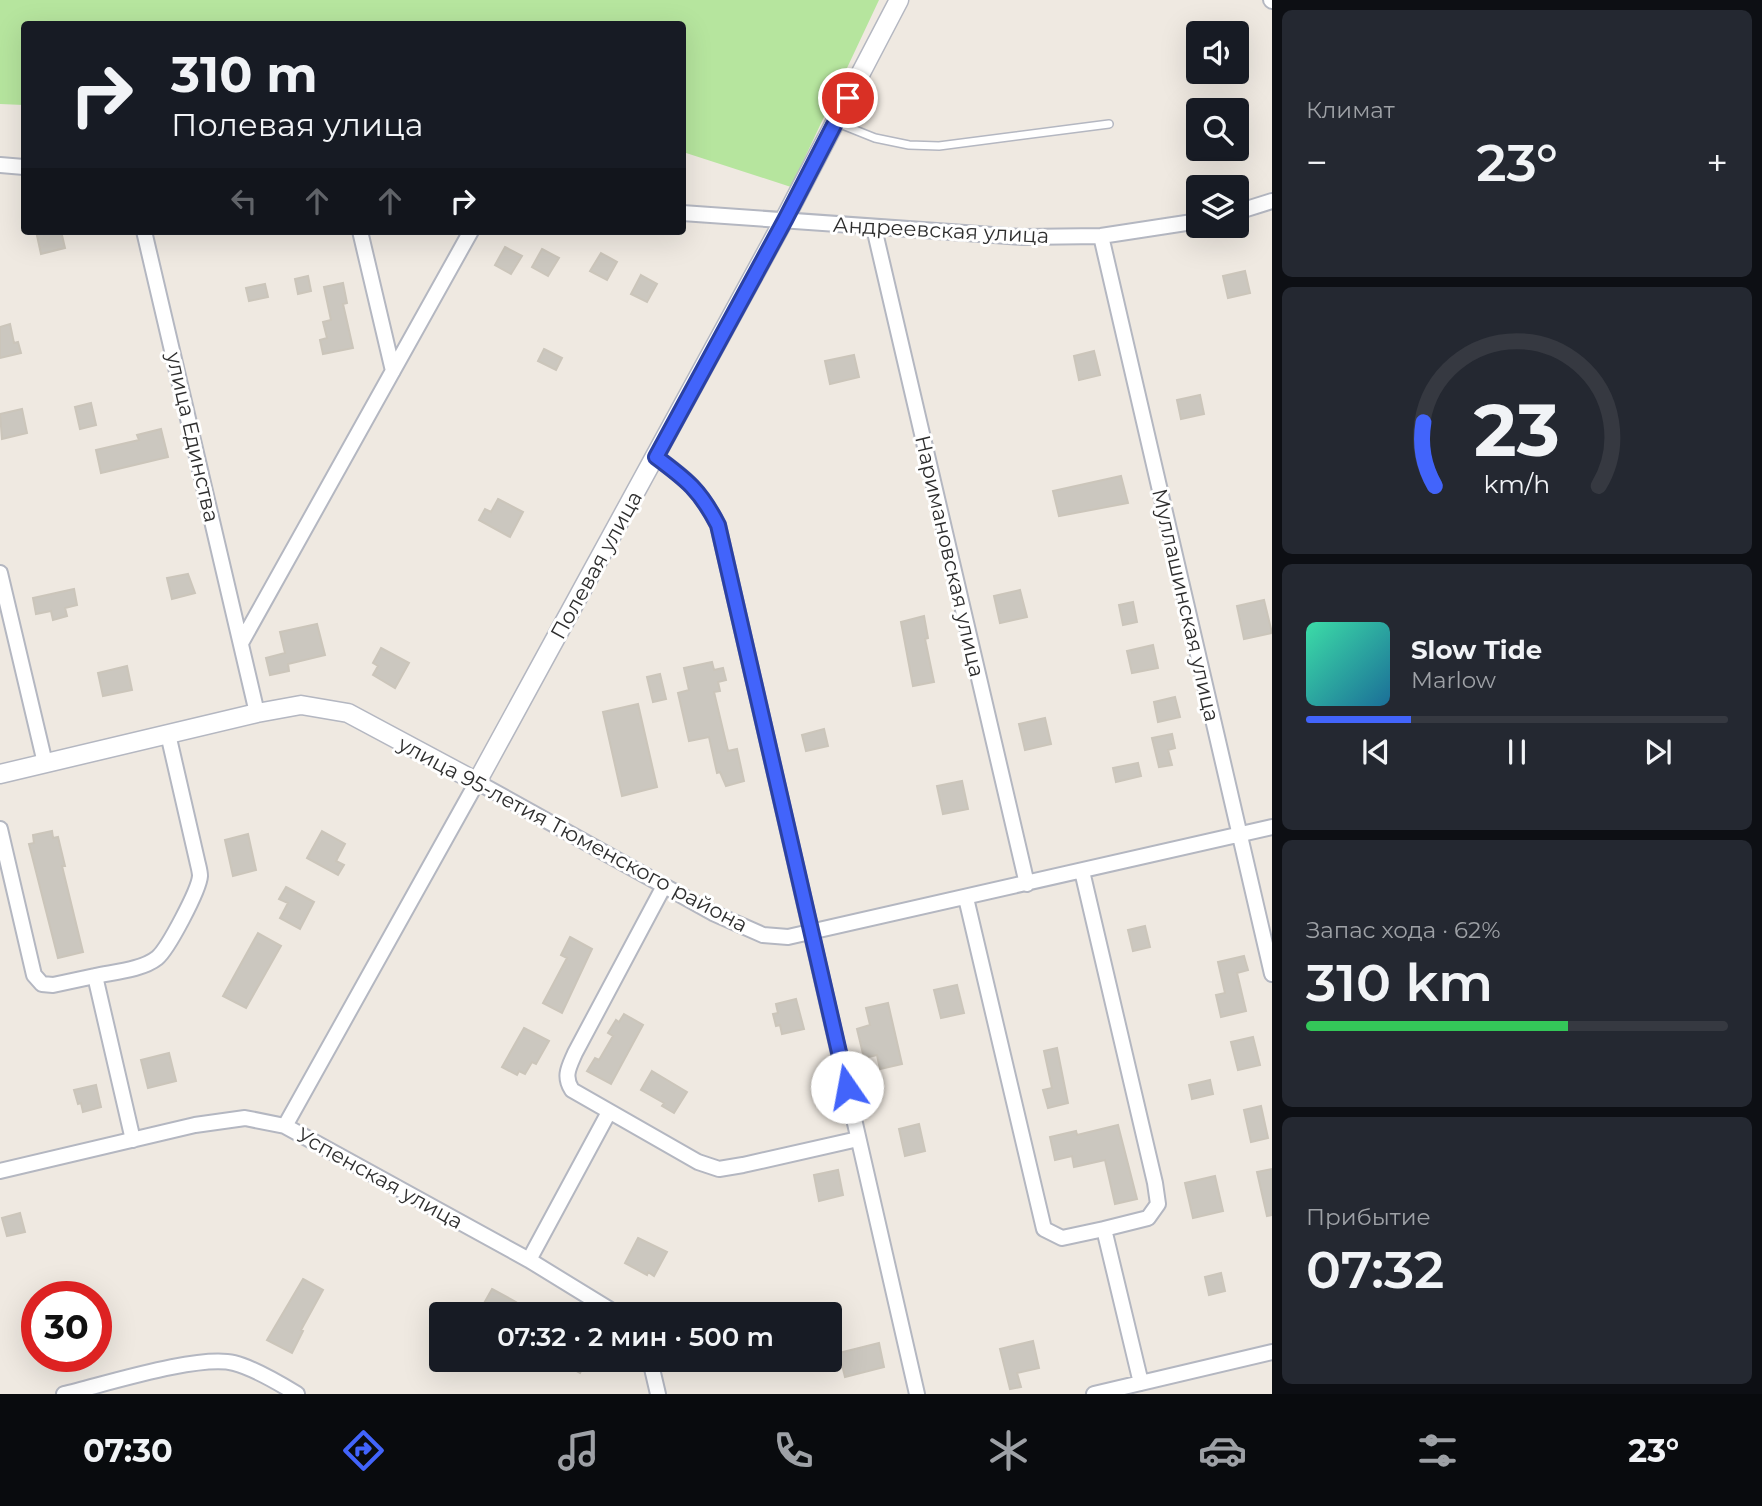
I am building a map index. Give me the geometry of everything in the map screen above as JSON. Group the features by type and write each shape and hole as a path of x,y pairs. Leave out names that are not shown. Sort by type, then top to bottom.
{"street":[{"name":"Полевая улица","path":"285,1126 656,457 785,220 898,0"},
{"path":"0,165 21,167"},
{"path":"1249,208 1272,201"},
{"name":"Андреевская улица","path":"686,213 1022,237 1101,236 1186,223"},
{"name":"Наримановская улица","path":"874,228 1027,884"},
{"name":"улица Единства","path":"145,235 257,713"},
{"path":"361,235 393,372"},
{"path":"241,643 469,235"},
{"name":"Муллашинская улица","path":"1101,236 1272,974"},
{"path":"656,457 688,481 706,501 718,525 917,1394"},
{"path":"0,573 45,763"},
{"name":"улица 95-летия Тюменского района","path":"0,774 301,705 348,713 713,913 763,935 788,937 1272,827"},
{"path":"0,828 34,975 42,984 53,985 146,964 158,957 167,946 197,890 200,875 168,734"},
{"path":"966,898 1044,1229 1062,1238 1104,1229 1147,1218 1158,1205 1082,871"},
{"path":"664,886 575,1053 566,1081 572,1090 698,1162 719,1169 859,1139"},
{"path":"95,976 132,1140"},
{"path":"529,1259 609,1112"},
{"name":"Успенская улица","path":"0,1171 195,1125 245,1118 285,1126 529,1259 598,1302"},
{"path":"1104,1229 1141,1383"},
{"path":"1094,1394 1272,1352"},
{"path":"64,1394 204,1361 234,1363 297,1394"},
{"path":"653,1372 658,1394"}],"lane":[{"path":"835,122 875,138 909,145 939,146 1109,124"}],"green space":[{"path":"0,0 879,0 791,187 686,153 686,21 21,21 21,105 0,104"}],"building":[{"path":"37,235 62,235 65,248 41,254"},
{"path":"505,247 522,256 511,274 495,265"},
{"path":"542,249 559,258 548,276 532,267"},
{"path":"601,253 617,262 607,280 590,271"},
{"path":"1245,271 1250,293 1228,298 1223,276"},
{"path":"641,275 657,284 647,302 631,294"},
{"path":"308,276 311,291 298,294 295,279"},
{"path":"343,283 347,303 343,304 353,348 323,354 320,340 327,338 323,322 331,320 324,287"},
{"path":"265,284 268,297 249,301 246,288"},
{"path":"10,324 14,343 18,342 21,353 0,358 0,327"},
{"path":"544,349 562,358 556,370 538,361"},
{"path":"1094,351 1100,375 1079,380 1074,356"},
{"path":"854,355 859,377 830,384 825,361"},
{"path":"1200,395 1204,414 1181,419 1177,400"},
{"path":"91,403 96,425 80,429 75,407"},
{"path":"22,409 27,433 2,439 0,414"},
{"path":"161,429 168,457 101,473 96,450 139,440 137,435"},
{"path":"1121,476 1128,503 1059,516 1053,491"},
{"path":"498,499 523,512 510,537 479,520 485,509 491,512"},
{"path":"188,574 195,593 172,599 167,578"},
{"path":"74,589 77,605 65,608 67,616 53,620 51,611 36,614 33,598"},
{"path":"1020,590 1027,617 1000,623 994,596"},
{"path":"1264,600 1272,633 1244,639 1237,606"},
{"path":"1133,602 1137,622 1123,625 1119,605"},
{"path":"924,616 928,638 925,639 934,682 913,686 901,622"},
{"path":"317,624 325,655 288,664 289,671 270,675 266,658 285,653 280,632"},
{"path":"1153,645 1158,668 1132,673 1127,651"},
{"path":"381,648 409,663 395,688 373,675 378,666 373,663"},
{"path":"712,662 714,670 723,668 726,680 718,682 720,691 714,692 728,751 737,749 744,781 726,786 720,772 717,773 709,737 689,741 678,693 689,690 684,668"},
{"path":"127,666 132,690 103,696 98,673"},
{"path":"660,674 666,699 653,702 647,677"},
{"path":"1175,697 1180,717 1158,722 1154,702"},
{"path":"638,704 657,787 622,796 603,712"},
{"path":"1045,718 1051,744 1025,750 1019,724"},
{"path":"824,729 828,746 806,751 802,735"},
{"path":"1172,734 1175,748 1168,750 1172,765 1159,767 1152,738"},
{"path":"1138,763 1141,776 1116,782 1113,768"},
{"path":"962,781 968,809 943,814 937,786"},
{"path":"52,831 53,838 58,837 65,866 62,866 83,952 58,958 29,844 34,843 33,835"},
{"path":"322,831 345,844 336,861 344,865 338,875 307,858"},
{"path":"248,834 256,870 233,876 225,840"},
{"path":"286,887 314,902 300,929 280,918 288,903 279,899"},
{"path":"1145,926 1150,947 1133,951 1128,930"},
{"path":"258,933 281,946 246,1008 223,996"},
{"path":"570,937 592,949 562,1013 543,1003 567,958 561,955"},
{"path":"1244,956 1248,970 1237,973 1246,1011 1221,1017 1216,995 1225,993 1218,962"},
{"path":"957,985 964,1013 941,1018 934,990"},
{"path":"796,999 804,1029 782,1034 780,1025 776,1026 773,1014 778,1013 776,1004"},
{"path":"888,1003 902,1064 880,1069 877,1055 864,1058 857,1029 870,1025 866,1008"},
{"path":"624,1014 643,1025 611,1084 587,1071 595,1058 599,1060 613,1036 608,1033 616,1020 619,1022"},
{"path":"524,1028 549,1041 536,1064 532,1062 525,1074 519,1071 517,1075 502,1067"},
{"path":"1253,1037 1260,1065 1238,1070 1231,1042"},
{"path":"1057,1048 1068,1103 1048,1108 1043,1090 1052,1088 1044,1051"},
{"path":"169,1053 176,1081 148,1088 141,1060"},
{"path":"652,1071 687,1092 674,1113 662,1106 664,1103 641,1090"},
{"path":"1210,1080 1213,1094 1192,1099 1189,1085"},
{"path":"96,1085 101,1107 83,1112 74,1090"},
{"path":"1261,1106 1268,1138 1251,1142 1244,1110"},
{"path":"919,1124 925,1151 905,1156 899,1129"},
{"path":"1118,1125 1137,1199 1115,1204 1105,1160 1074,1167 1072,1156 1055,1160 1050,1137 1076,1131 1077,1135"},
{"path":"1272,1169 1272,1215 1267,1216 1257,1172"},
{"path":"838,1170 843,1195 819,1201 814,1175"},
{"path":"1215,1176 1223,1211 1193,1218 1185,1183"},
{"path":"20,1213 25,1232 7,1236 2,1218"},
{"path":"638,1238 667,1252 654,1276 625,1263"},
{"path":"1221,1273 1225,1291 1209,1295 1205,1277"},
{"path":"303,1279 323,1290 292,1353 267,1340"},
{"path":"492,1289 516,1302 485,1302"},
{"path":"1033,1341 1039,1368 1017,1373 1021,1387 1010,1389 1000,1349"},
{"path":"879,1343 884,1367 845,1377 842,1352"}],"route":[{"path":"847,1087 718,525 706,501 688,481 656,457 848,98"}]}
